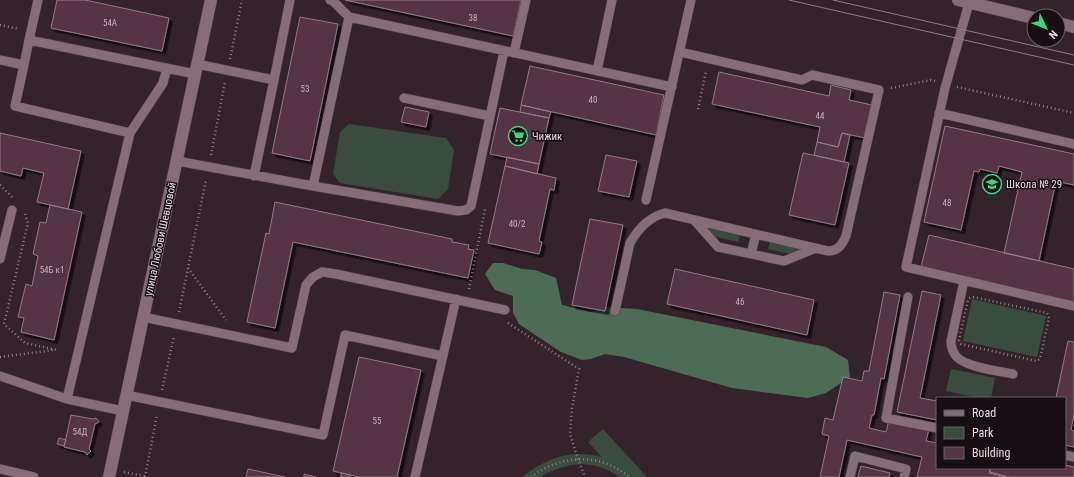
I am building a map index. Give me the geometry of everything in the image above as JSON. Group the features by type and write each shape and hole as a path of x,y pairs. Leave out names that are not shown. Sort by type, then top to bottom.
{"street":[{"name":"улица Любови Шевцовой","path":"109,477 211,0"},
{"path":"964,1 1026,16"}],"lane":[{"path":"38,0 15,106 130,133"},
{"path":"254,176 290,0"},
{"path":"331,0 349,17 672,87"},
{"path":"514,53 526,0"},
{"path":"597,71 612,0"},
{"path":"646,200 692,0"},
{"path":"964,1 906,267 1074,306"},
{"path":"313,186 349,17"},
{"path":"30,36 167,68 227,71 274,80"},
{"path":"177,161 254,176 458,211 466,210 471,206 504,51"},
{"path":"615,311 630,243 636,233 644,225 658,215 665,214 833,251 842,245 846,236 878,90 812,75 802,80 680,52"},
{"path":"0,60 24,65"},
{"path":"67,400 130,133 163,83 167,68"},
{"path":"404,98 490,116"},
{"path":"940,113 1074,144"},
{"path":"0,259 12,210"},
{"path":"694,220 718,247 784,261 816,248"},
{"path":"751,254 756,234"},
{"path":"143,317 292,348 306,285 313,277 322,272 505,310"},
{"path":"964,281 951,341 951,349 963,362 1013,374"},
{"path":"908,297 886,418 936,428"},
{"path":"415,477 456,299"},
{"path":"126,395 323,435 345,334 443,356"},
{"path":"0,376 67,400 123,411"},
{"path":"850,477 855,456 906,469 904,477"},
{"path":"0,469 16,475 34,477"}],"path":[{"path":"124,472 145,477 242,0"},
{"path":"0,25 30,36"},
{"path":"698,109 709,59"},
{"path":"878,90 931,80 1074,113"},
{"path":"0,185 14,200"},
{"path":"0,357 57,350 25,343 4,324 28,224 24,209"},
{"path":"466,302 485,209"},
{"path":"188,267 238,337"},
{"path":"973,297 1046,313 1049,318 1040,359 1036,361 961,344 959,340 968,300 973,297"},
{"path":"495,308 502,318 579,370 572,408 570,434 578,459 586,477"},
{"path":"532,477 558,462 578,459 605,463 615,467 629,477"}],"green space":[{"path":"349,124 446,138 454,150 448,189 438,199 340,183 333,174 340,132"},
{"path":"708,228 740,235 738,242 716,237"},
{"path":"770,242 801,250 790,254 768,249"},
{"path":"493,263 503,263 522,269 535,270 556,278 562,305 591,312 607,307 637,309 826,347 848,360 850,377 826,393 808,398 732,388 624,357 605,354 591,359 582,360 561,352 519,324 513,313 513,296 495,290 485,274"},
{"path":"972,299 1046,316 1037,357 963,341"},
{"path":"951,369 995,378 991,397 973,397 946,391"},
{"path":"603,429 647,477 619,477 603,468 582,464 560,468 541,477 522,477 531,470 559,457 580,454 602,457 588,442"}],"building":[{"path":"57,0 85,0 169,18 162,51 51,28"},
{"path":"345,0 521,0 513,36"},
{"path":"300,17 338,24 310,161 272,153"},
{"path":"530,66 664,95 656,135 521,105"},
{"path":"719,72 829,96 831,85 851,90 849,100 872,105 865,138 842,133 838,147 817,142 820,127 712,104"},
{"path":"521,105 551,112 549,118 520,112"},
{"path":"405,107 429,112 426,127 401,122"},
{"path":"500,108 549,118 539,164 490,154"},
{"path":"945,126 1074,154 1074,185 1056,181 1039,261 1004,253 1022,172 999,166 997,173 980,169 979,172 974,171 961,230 924,222"},
{"path":"0,133 81,151 68,209 37,202 44,173 23,168 21,176 0,171"},
{"path":"842,133 850,135 844,162 814,155 817,142 838,147"},
{"path":"803,153 849,163 835,225 789,215"},
{"path":"606,155 637,161 629,197 598,191"},
{"path":"507,157 539,164 537,174 505,166"},
{"path":"505,166 556,178 554,190 550,189 539,241 542,242 539,254 488,243"},
{"path":"275,202 452,239 452,242 469,245 468,249 474,250 468,278 293,242 275,328 247,322 266,233 269,234"},
{"path":"50,205 82,212 54,340 21,332 24,318 18,317 26,284 32,286 38,256 33,254 40,222 46,223"},
{"path":"590,219 623,225 605,311 572,305"},
{"path":"929,235 1074,269 1074,302 921,267"},
{"path":"675,269 814,300 807,335 667,304"},
{"path":"922,291 941,295 920,398 936,401 936,420 897,412"},
{"path":"884,292 900,295 884,379 881,378 874,415 872,415 869,428 886,432 889,420 929,429 926,441 936,443 936,469 990,469 989,473 1006,477 917,477 922,457 847,440 839,477 820,477 829,436 822,434 825,418 833,420 843,377 862,381 864,371 869,371"},
{"path":"1068,341 1074,342 1074,414 1071,430 1074,431 1074,447 1066,445 1066,397 1056,397"},
{"path":"359,357 421,370 397,477 359,477 333,471"},
{"path":"71,415 93,419 96,418 99,422 95,424 89,449 91,451 87,455 85,452 64,447"},
{"path":"59,438 66,440 64,446 57,444"},
{"path":"1066,465 1074,467 1074,477 1009,477 990,472 991,469 1066,469"},
{"path":"861,466 890,473 889,477 858,477"},
{"path":"248,469 285,477 246,477"},
{"path":"341,473 350,475 350,477 341,477"},
{"path":"304,474 316,477 304,477"}],"tram line":[{"path":"789,0 1074,65"},
{"path":"833,0 1074,55"}],"place":[{"name":"Чижик","path":"518,136"},
{"name":"Школа № 29","path":"992,184"}]}
